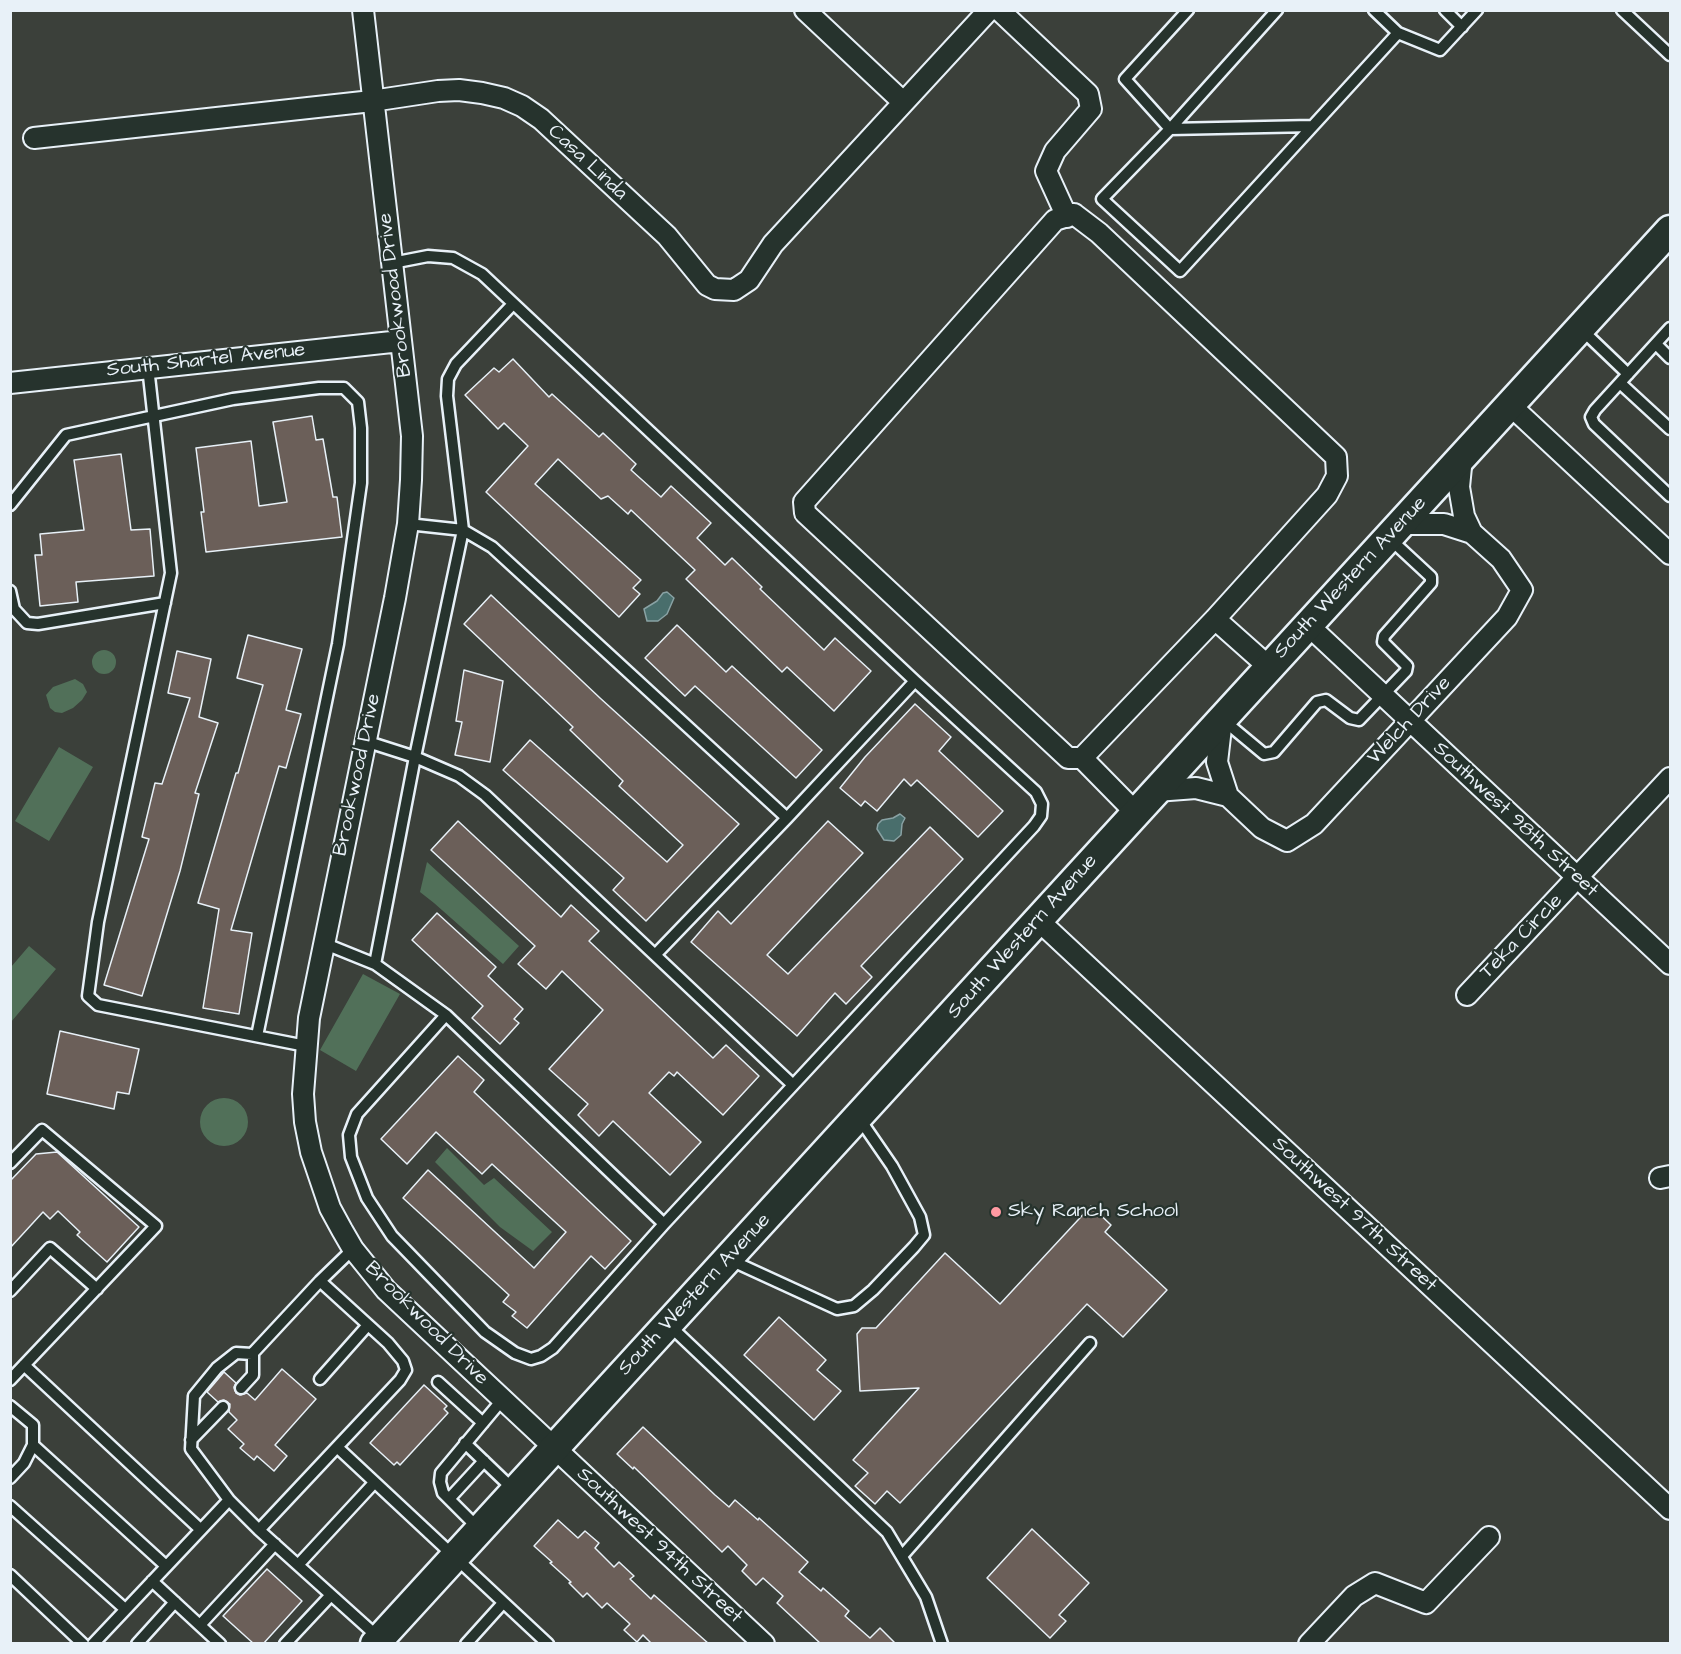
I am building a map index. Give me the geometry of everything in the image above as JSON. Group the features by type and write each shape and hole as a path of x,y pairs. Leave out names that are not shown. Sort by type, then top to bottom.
{"main road":[{"name":"South Western Avenue","path":"377,1641 1671,230"}],"street":[{"name":"Brookwood Drive","path":"363,10 412,436 408,524 309,1018 303,1094 305,1122 311,1152 330,1208 353,1248 386,1290 555,1448"},
{"path":"805,10 903,102"},
{"name":"Casa Linda","path":"34,138 372,101 438,91 459,90 504,98 522,106 541,119 667,236 707,285 724,291 740,288 749,280 773,244 989,10"},
{"path":"999,10 1088,94 1091,109 1055,151 1046,171 1067,217"},
{"path":"1082,758 1215,619 1327,495 1337,476 1336,457 1099,233 1074,214 1055,220 804,502 805,513 1068,758 1082,758 1136,813"},
{"name":"South Shartel Avenue","path":"10,383 401,341"},
{"path":"1510,405 1668,547"},
{"name":"Welch Drive","path":"1222,719 1217,762 1228,796 1262,828 1287,841 1314,824 1507,617 1521,590 1501,560 1472,533 1464,516 1460,497 1462,458"},
{"name":"Welch Drive","path":"1394,531 1444,524 1472,533"},
{"path":"1215,619 1269,667"},
{"name":"Southwest 98th Street","path":"1308,625 1671,964"},
{"name":"Teka Circle","path":"1467,995 1671,778"},
{"name":"Welch Drive","path":"1156,791 1196,788 1228,796"},
{"name":"Southwest 97th Street","path":"1038,920 1671,1509"},
{"name":"Southwest 94th Street","path":"555,1448 764,1644"},
{"path":"1309,1644 1354,1596 1375,1583 1426,1603 1489,1537"}],"lane":[{"path":"1188,10 1125,79 1170,129 1312,126"},
{"path":"1277,10 1170,129 1102,199 1180,270 1398,33"},
{"path":"1374,10 1398,33 1440,50 1477,10"},
{"path":"1444,10 1462,27"},
{"path":"1622,10 1671,55"},
{"path":"392,263 428,256 453,258 482,274 1036,792 1042,804 1041,816 664,1224 554,1348 542,1356 531,1359 515,1353 485,1332 392,1236 367,1198 351,1157 349,1135 357,1114 446,1015"},
{"path":"375,964 415,757 463,530 447,396 448,379 456,364 513,304"},
{"path":"1580,328 1628,374"},
{"path":"1671,328 1591,417 1594,424 1671,496"},
{"path":"1656,344 1671,358"},
{"path":"148,367 171,573 98,922 88,996 98,1005 306,1046"},
{"path":"1620,383 1671,429"},
{"path":"10,504 66,435 232,399 319,388 344,388 358,402 361,428 361,483 338,644 257,1036"},
{"path":"408,524 463,530 492,547 787,818"},
{"path":"1222,719 1264,754 1274,752 1317,702 1326,700 1350,718 1359,720 1407,671 1407,666 1383,642 1384,636 1431,583 1431,577 1394,531"},
{"path":"10,591 14,609 27,623 38,624 165,603"},
{"path":"656,954 915,681"},
{"path":"365,741 415,757 459,776 485,795 793,1085"},
{"path":"323,943 375,964 446,1015 664,1224"},
{"path":"728,1259 837,1309 854,1306 873,1290 914,1247 924,1235 920,1216 892,1166 858,1117"},
{"path":"10,1163 42,1130 156,1226 10,1380"},
{"path":"10,1291 50,1248 97,1289"},
{"path":"241,1388 253,1375 253,1353 353,1248"},
{"path":"259,1530 400,1380 405,1370 403,1361 388,1343 320,1281"},
{"path":"668,1324 887,1532 926,1597 942,1644"},
{"path":"320,1379 368,1325"},
{"path":"902,1556 1090,1344"},
{"path":"253,1353 236,1353 217,1368 194,1396 191,1449 229,1500 377,1641"},
{"path":"24,1365 200,1529"},
{"path":"438,1382 483,1423"},
{"path":"480,1529 443,1493 440,1482 441,1473 502,1400"},
{"path":"10,1406 33,1425 33,1445 24,1463 10,1478"},
{"path":"192,1440 223,1407"},
{"path":"465,1443 515,1491"},
{"path":"33,1445 165,1566"},
{"path":"337,1448 548,1644"},
{"path":"449,1500 483,1461"},
{"path":"298,1565 374,1483"},
{"path":"93,1644 229,1500"},
{"path":"10,1506 125,1609"},
{"path":"200,1625 274,1544"},
{"path":"10,1575 83,1644"},
{"path":"152,1581 220,1644"},
{"path":"285,1644 331,1595"},
{"path":"137,1644 175,1602"},
{"path":"466,1644 503,1603"}],"green space":[{"path":"104,650 113,653 116,662 113,671 104,674 95,671 92,662 95,653"},
{"path":"75,679 83,684 87,692 73,708 62,713 55,712 50,708 46,695 53,687"},
{"path":"59,747 93,767 49,841 15,821"},
{"path":"427,862 519,946 503,964 420,892"},
{"path":"29,946 56,969 11,1022 11,967"},
{"path":"363,974 400,994 356,1071 320,1050"},
{"path":"224,1098 241,1105 248,1122 241,1139 224,1146 207,1139 200,1122 207,1105"},
{"path":"447,1148 484,1185 494,1178 552,1232 533,1251 500,1227 435,1162"}],"water":[{"path":"667,592 674,598 667,614 658,621 647,621 644,609"},
{"path":"900,814 905,818 901,835 894,841 884,840 877,829 878,824 882,820"}],"building":[{"path":"513,359 549,397 552,394 599,437 603,433 636,464 631,470 661,497 671,486 711,523 697,538 725,565 732,558 762,587 760,589 824,650 835,638 871,671 834,711 787,667 782,672 686,579 695,570 631,510 628,514 608,496 601,499 558,459 535,484 641,580 633,588 640,594 619,617 486,492 528,446 504,423 498,429 465,395 494,368 499,372"},
{"path":"312,416 316,440 323,439 333,497 337,497 342,537 206,552 201,512 204,512 196,448 251,441 259,506 287,502 273,422"},
{"path":"121,454 131,530 150,529 154,576 76,582 78,602 40,606 35,555 42,555 40,534 84,530 74,460"},
{"path":"491,595 739,824 646,921 613,890 624,878 503,770 530,740 667,862 683,845 619,786 623,781 570,730 573,727 464,624"},
{"path":"677,625 726,672 732,666 822,750 796,778 695,686 685,696 645,658"},
{"path":"248,635 302,649 286,710 301,714 286,768 279,766 231,930 252,933 239,1014 203,1008 219,909 198,903 263,685 237,678"},
{"path":"177,651 211,659 199,717 218,723 195,793 199,794 180,871 142,996 104,985 149,839 142,837 155,783 162,784 190,698 168,693"},
{"path":"464,670 503,681 490,762 455,755 462,722 456,721"},
{"path":"915,704 951,737 939,751 1003,811 978,837 917,780 911,786 904,779 877,811 865,801 861,806 840,788 865,757"},
{"path":"458,821 561,917 571,905 599,931 589,941 713,1058 726,1045 759,1076 723,1115 677,1072 674,1076 669,1072 649,1093 701,1142 670,1175 613,1121 599,1136 578,1115 588,1104 549,1069 603,1010 562,971 546,989 518,964 535,946 431,850"},
{"path":"828,821 863,853 767,955 788,974 930,827 963,859 861,966 872,977 846,1004 835,993 797,1036 691,942 718,911 731,924"},
{"path":"437,913 496,967 488,976 523,1009 514,1019 519,1023 500,1044 472,1018 483,1006 412,940"},
{"path":"60,1031 139,1049 129,1094 117,1092 114,1109 47,1094"},
{"path":"458,1056 484,1080 474,1092 631,1241 605,1269 591,1256 527,1328 512,1316 516,1312 503,1302 509,1295 403,1198 428,1170 534,1268 566,1232 492,1164 482,1174 436,1132 407,1164 381,1139"},
{"path":"57,1152 139,1227 107,1262 77,1235 80,1232 58,1211 50,1219 43,1212 10,1248 10,1181 36,1154"},
{"path":"1091,1206 1111,1225 1105,1232 1167,1290 1123,1337 1087,1304 900,1503 887,1491 875,1504 855,1486 868,1473 853,1460 919,1388 860,1391 857,1334 862,1328 876,1328 945,1253 1000,1304"},
{"path":"779,1317 826,1360 817,1370 841,1391 814,1420 744,1355"},
{"path":"282,1369 316,1399 275,1445 287,1456 274,1471 257,1456 254,1460 240,1448 244,1444 228,1429 237,1420 229,1412 230,1404 224,1400 218,1402 207,1392 224,1372 236,1383 234,1387 236,1393 240,1395 247,1393 255,1400"},
{"path":"424,1385 447,1406 444,1409 448,1413 400,1465 397,1462 394,1465 370,1443"},
{"path":"643,1427 729,1507 735,1500 758,1520 759,1518 808,1562 799,1572 821,1591 823,1588 849,1611 845,1616 870,1638 880,1628 896,1644 821,1644 777,1603 783,1596 763,1578 756,1585 742,1571 747,1565 728,1546 722,1552 634,1467 633,1469 617,1454"},
{"path":"558,1520 578,1538 585,1531 599,1543 595,1548 614,1567 619,1562 634,1576 630,1579 651,1599 654,1595 709,1644 652,1644 643,1635 637,1642 624,1630 630,1624 607,1603 602,1608 587,1593 583,1597 569,1583 571,1582 550,1563 552,1562 534,1546"},
{"path":"1032,1529 1089,1583 1059,1615 1066,1621 1050,1638 987,1578"},
{"path":"267,1569 302,1601 263,1644 254,1644 223,1616"}],"place":[{"name":"Sky Ranch School","path":"996,1212"}]}
